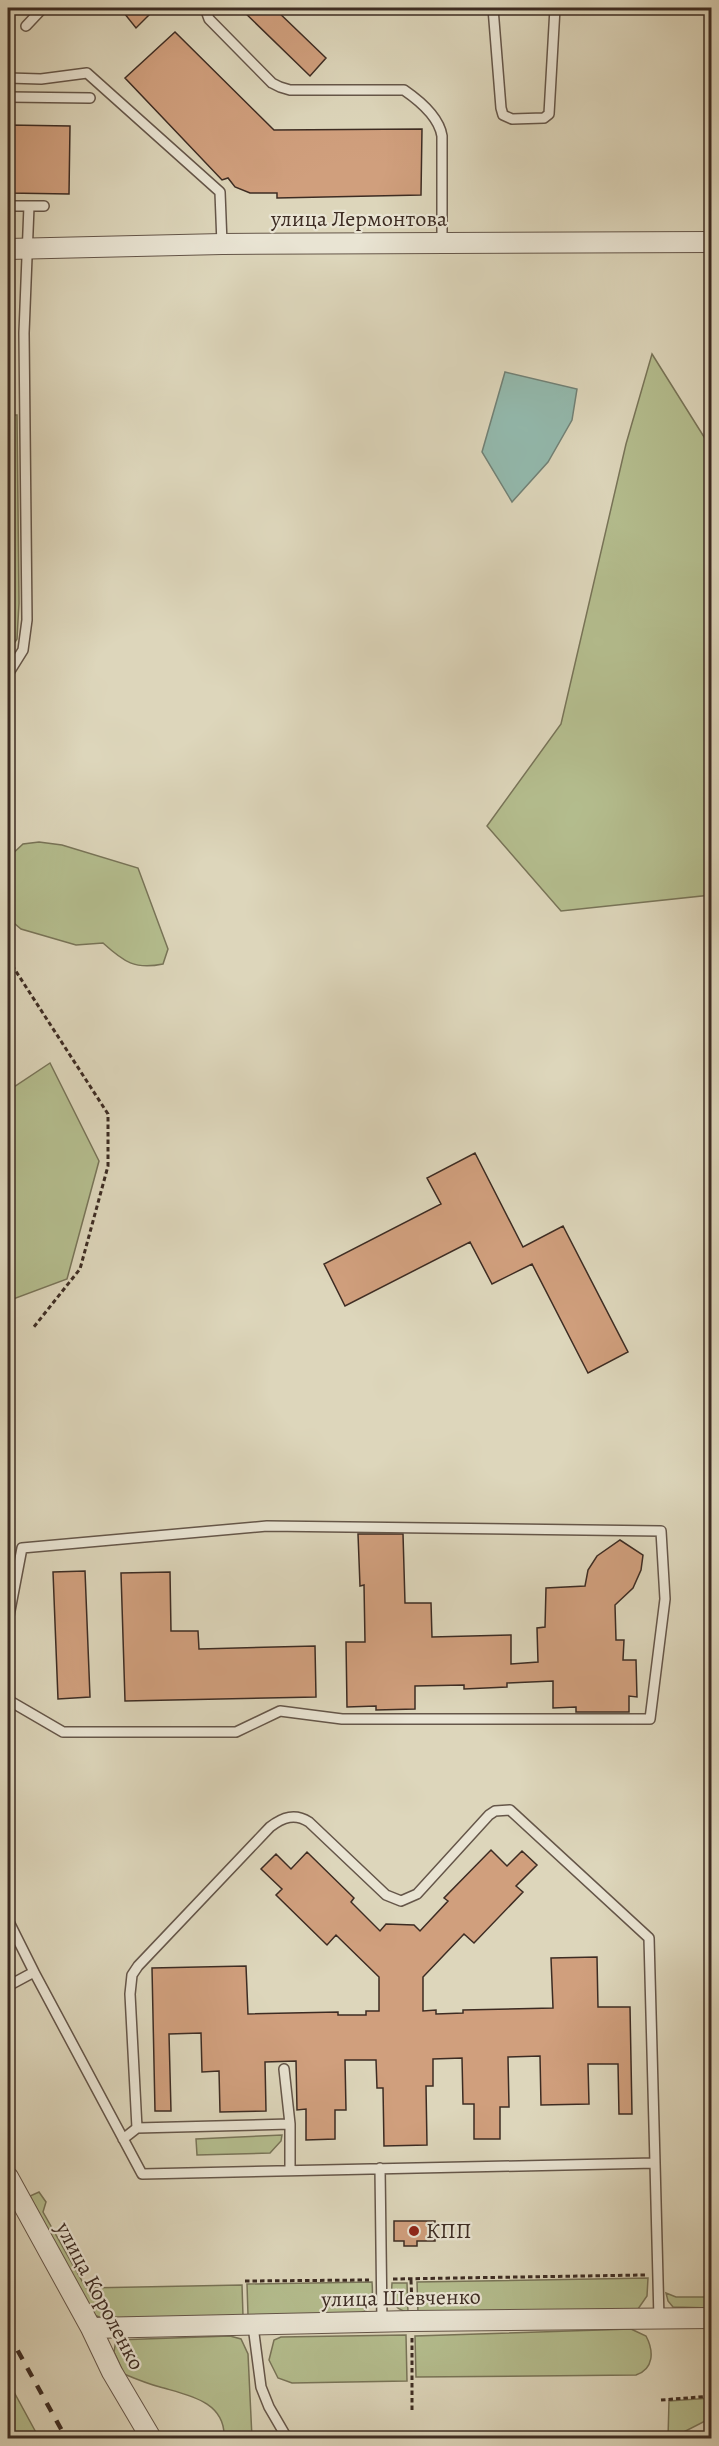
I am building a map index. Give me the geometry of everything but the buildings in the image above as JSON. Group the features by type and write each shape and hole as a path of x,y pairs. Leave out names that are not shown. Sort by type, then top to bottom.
{"street":[{"name":"улица Лермонтова","path":"8,249 222,244 711,242"},
{"name":"улица Короленко","path":"8,2177 91,2328 112,2372 151,2439"},
{"name":"улица Шевченко","path":"91,2328 711,2318"}],"lane":[{"path":"26,26 43,8"},
{"path":"205,8 209,19 272,82 280,87 290,90 394,89 404,90 412,95 441,126 442,243"},
{"path":"493,8 503,115 512,119 528,119 544,118 549,114 555,8"},
{"path":"8,78 41,79 87,73 220,192 222,244"},
{"path":"8,97 90,98"},
{"path":"8,206 45,206"},
{"path":"8,674 23,650 27,621 24,333 29,206"},
{"path":"8,1621 22,1548 267,1526 661,1531 665,1599 650,1719 342,1719 280,1711 237,1732 63,1732 8,1700"},
{"path":"137,2128 130,1994 132,1975 270,1827 285,1818 302,1817 386,1895 401,1901 417,1894 489,1815 495,1811 510,1810 516,1813 649,1938 659,2319"},
{"path":"8,1920 142,2174 655,2163"},
{"path":"8,1986 34,1972"},
{"path":"284,2068 290,2124 290,2170"},
{"path":"123,2139 137,2128 290,2124"},
{"path":"380,2168 382,2322"},
{"path":"253,2326 261,2387 268,2407 287,2439"}],"path":[{"path":"8,959 108,1114 108,1166 80,1269 33,1328"},
{"path":"245,2281 411,2280 659,2274"},
{"path":"411,2280 412,2309"},
{"path":"412,2336 412,2413"},
{"path":"661,2400 711,2396"}],"green space":[{"path":"652,354 711,448 711,895 561,911 487,826 561,724 626,444"},
{"path":"8,415 17,415 19,603 17,639 8,653"},
{"path":"39,842 62,845 138,868 168,949 163,964 145,966 130,963 103,943 76,945 21,929 8,918 8,858 23,844"},
{"path":"50,1063 99,1161 67,1279 8,1301 8,1091"},
{"path":"282,2135 281,2141 270,2153 197,2155 196,2139"},
{"path":"39,2192 46,2202 43,2212 86,2288 242,2285 243,2316 102,2318 94,2315 87,2309 30,2196"},
{"path":"648,2278 647,2296 638,2309 418,2313 417,2282"},
{"path":"372,2282 370,2305 368,2309 359,2314 248,2315 247,2284"},
{"path":"392,2283 407,2283 408,2312 402,2311 393,2302"},
{"path":"666,2293 676,2297 711,2297 711,2308 673,2307"},
{"path":"631,2329 646,2336 651,2353 649,2364 636,2375 416,2377 415,2336"},
{"path":"406,2335 407,2381 292,2383 278,2378 269,2360 274,2340 281,2337"},
{"path":"230,2336 241,2339 248,2354 252,2438 224,2438 219,2416 212,2408 193,2397 124,2374 114,2352 116,2340"},
{"path":"8,2381 39,2438 8,2438"},
{"path":"711,2398 711,2428 707,2420 668,2438 669,2401"}],"water":[{"path":"505,372 577,389 572,420 548,462 512,502 482,452"}],"railway":[{"path":"8,2333 66,2438"}],"place":[{"name":"КПП","path":"414,2231"}]}
